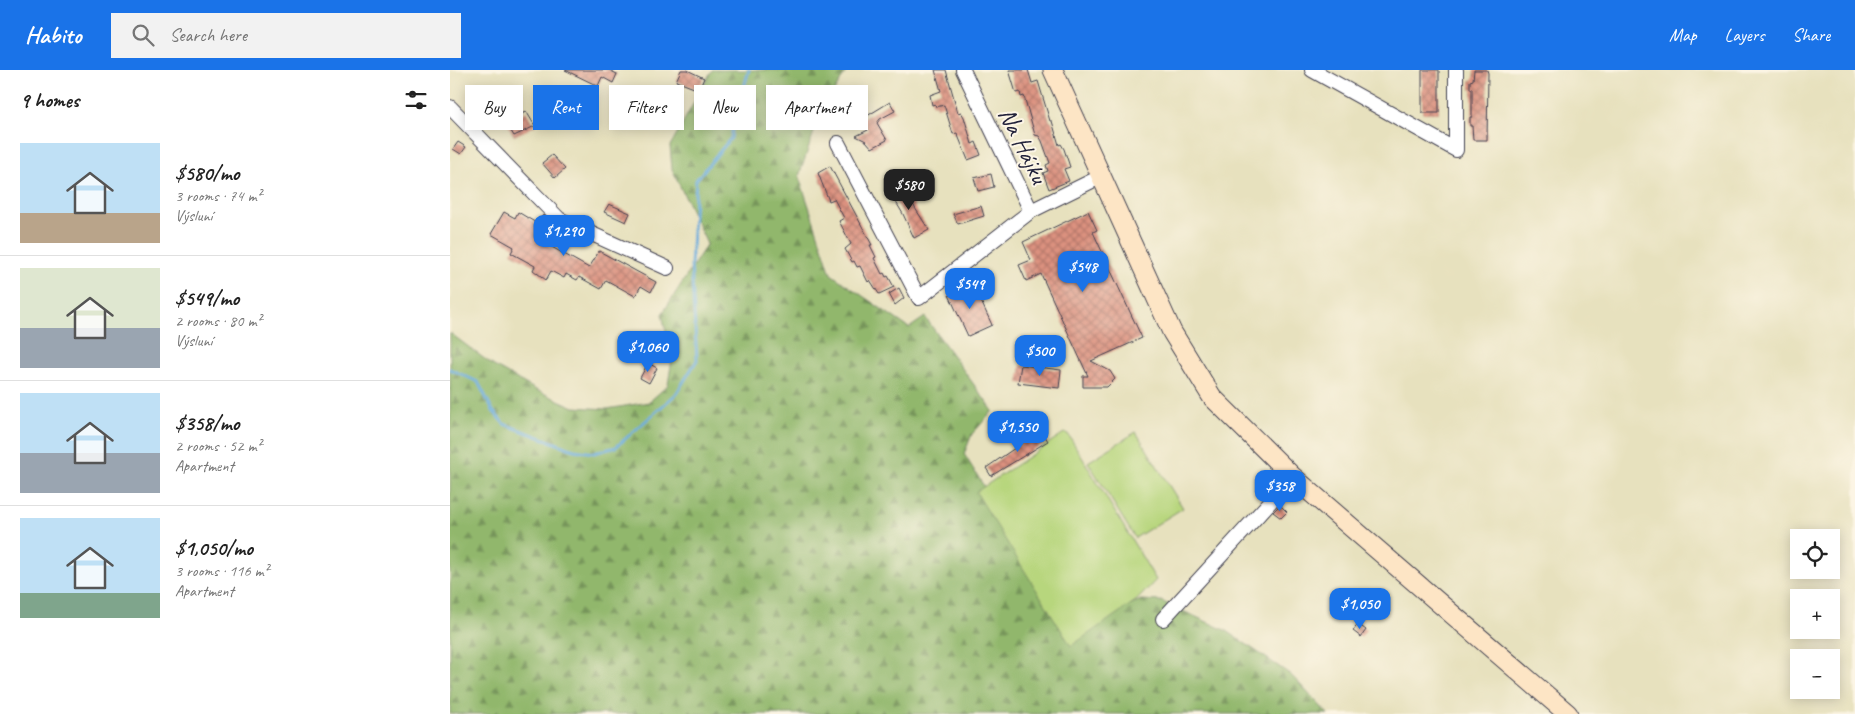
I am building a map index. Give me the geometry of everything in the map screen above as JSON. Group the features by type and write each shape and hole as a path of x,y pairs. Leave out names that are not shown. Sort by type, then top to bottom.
{"main road":[{"path":"1054,70 1172,332 1212,397 1293,477 1568,714"}],"street":[{"name":"Na Hájku","path":"964,70 1031,211"},
{"path":"1312,70 1334,76 1456,150 1456,70"},
{"path":"450,107 559,219 667,268"},
{"path":"838,143 919,298 1031,211 1105,182"},
{"path":"1163,619 1293,477"}],"green space":[{"path":"712,70 847,70 838,85 766,85 766,130 815,130 799,176 831,274 909,328 925,317 993,411 972,434 964,454 1069,624 1096,619 1141,600 1161,601 1227,631 1291,675 1328,714 450,714 450,333 494,366 536,390 574,407 607,409 649,402 668,385 672,358 662,314 707,244 672,169 670,146 679,130 684,130 684,121 694,103 694,130 756,130 756,85 704,85"},
{"path":"1136,432 1183,508 1135,538 1088,462"},
{"path":"1064,433 1068,434 1156,580 1137,600 1071,646 976,492"}],"building":[{"path":"565,70 609,70 617,74 613,83 602,77 598,85"},
{"path":"681,70 687,70 704,78 701,85 694,85 694,88 676,81"},
{"path":"935,70 946,70 958,113 961,112 964,117 972,144 976,142 981,155 968,160 957,133 953,134 944,105 936,107 935,104 932,105 930,95 941,91"},
{"path":"1009,70 1028,70 1032,83 1038,81 1050,121 1052,121 1059,145 1061,144 1064,149 1070,167 1064,169 1069,181 1049,189 1043,173 1048,171 1046,165 1050,163 1042,141 1039,136 1035,135 1024,96 1021,97 1020,92 1016,93"},
{"path":"1422,70 1439,70 1439,113 1422,113"},
{"path":"1474,70 1487,70 1488,73 1487,140 1473,140 1472,126 1470,126 1470,117 1472,117 1472,89 1470,89 1470,81 1473,80"},
{"path":"890,102 895,111 880,119 877,123 887,140 872,148 866,141 856,136 868,130 868,115"},
{"path":"526,111 533,123 533,127 514,136 510,130 523,130 523,114"},
{"path":"458,142 466,147 461,154 453,149"},
{"path":"552,155 565,169 555,178 542,163"},
{"path":"830,166 872,245 870,245 876,257 874,258 882,274 884,273 886,277 888,276 894,287 879,294 870,280 868,282 860,266 857,267 854,261 852,262 845,249 851,244 839,221 844,218 834,199 829,201 818,173"},
{"path":"991,174 994,187 978,191 974,178"},
{"path":"905,184 915,208 929,230 914,238 890,192"},
{"path":"609,204 630,213 626,222 604,212"},
{"path":"981,206 984,216 958,224 953,214"},
{"path":"1088,211 1097,230 1093,232 1142,338 1091,361 1110,371 1115,379 1107,387 1083,387 1083,376 1088,376 1041,274 1026,281 1019,265 1031,260 1023,242"},
{"path":"504,212 515,218 518,212 538,224 543,215 551,224 541,241 589,268 599,251 656,282 651,292 641,286 635,296 606,280 601,289 579,277 577,280 566,274 564,278 551,271 546,280 533,270 535,266 511,253 514,247 491,234"},
{"path":"973,284 992,325 968,336 949,295"},
{"path":"899,288 904,298 895,305 889,294"},
{"path":"648,363 657,368 649,383 640,378"},
{"path":"1021,365 1061,370 1059,388 1018,383"},
{"path":"1041,430 1048,441 991,476 986,468"},
{"path":"1280,505 1287,512 1281,518 1273,512"},
{"path":"1358,624 1366,630 1361,637 1353,631"}],"waterway":[{"path":"450,369 478,382 493,411 504,424 574,450 594,453 616,447 676,394 697,360 691,265 696,180 731,138 733,124 749,70"}]}
